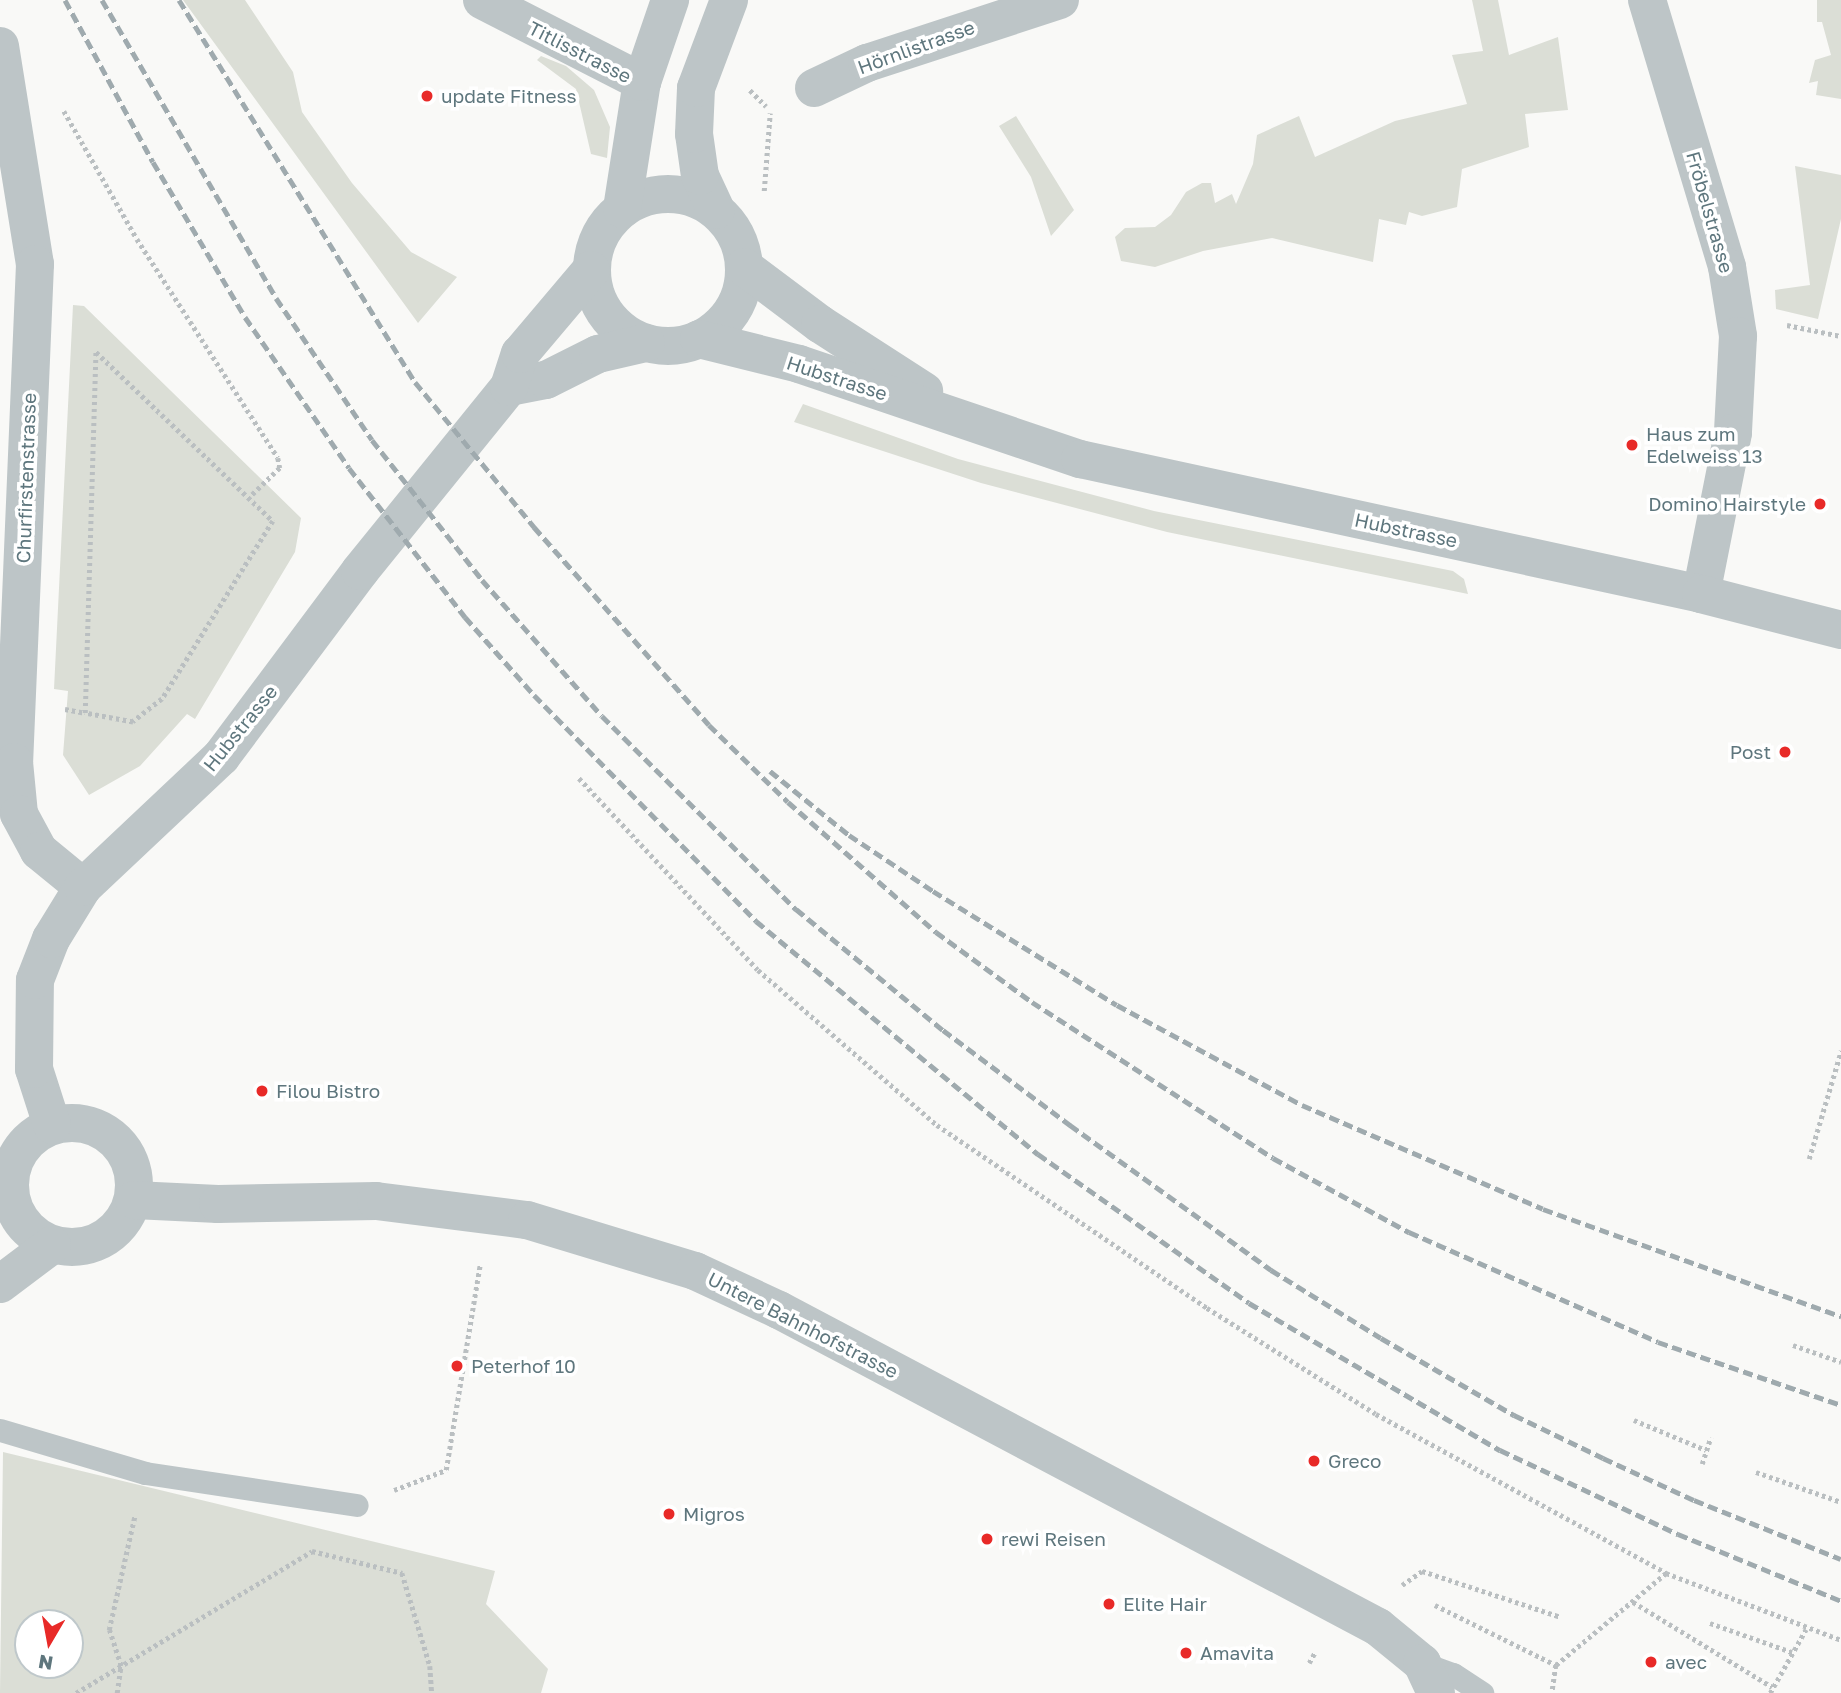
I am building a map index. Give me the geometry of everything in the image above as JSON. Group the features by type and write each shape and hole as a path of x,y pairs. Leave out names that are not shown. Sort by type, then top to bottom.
{"street":[{"name":"Titlisstrasse","path":"482,0 642,82"},
{"path":"622,209 642,82 670,0"},
{"path":"509,387 546,380 598,354 646,343 673,345 699,339 733,310 744,267 722,216 700,176 694,134 696,88 729,0"},
{"name":"Hörnlistrasse","path":"814,88 867,63 1060,0"},
{"name":"Fröbelstrasse","path":"1647,0 1727,267 1738,336 1739,385 1734,433 1701,594"},
{"name":"Churfirstenstrasse","path":"0,46 14,200 35,264 14,762 19,814 39,851 83,887"},
{"path":"646,343 624,333 606,316 595,294 591,270 594,247 606,225 622,209 645,197 669,193 694,198 722,216"},
{"name":"Hubstrasse","path":"744,267 820,324 973,423"},
{"name":"Hubstrasse","path":"52,1125 34,1069 35,980 51,939 83,887 220,757 360,571 509,387 520,354 591,270"},
{"name":"Hubstrasse","path":"699,339 799,364 1080,459 1701,594 1841,630"},
{"path":"52,1125 93,1126 117,1142 131,1168 134,1200 117,1229 99,1242 74,1248 52,1245 6,1213 8,1183 15,1156 32,1136 52,1125"},
{"name":"Untere Bahnhofstrasse","path":"134,1200 376,1201 527,1220 695,1271 791,1316 1378,1628 1429,1678"},
{"path":"0,1284 52,1245"}],"lane":[{"path":"0,1430 145,1473 357,1505"},
{"path":"1429,1678 1453,1674 1482,1693"}],"path":[{"path":"722,216 763,197 770,110 744,85"},
{"path":"61,105 137,239 278,458 279,468 251,496"},
{"path":"1776,322 1841,336"},
{"path":"57,708 133,722 162,699 273,522 251,496 96,352 85,713"},
{"path":"579,778 758,970 937,1125 1207,1308 1376,1414 1666,1573 1841,1640"},
{"path":"1810,1159 1841,1051"},
{"path":"357,1505 446,1470 480,1265"},
{"path":"1793,1345 1841,1362"},
{"path":"1634,1420 1706,1450"},
{"path":"1702,1464 1711,1437"},
{"path":"1756,1472 1841,1502"},
{"path":"117,1693 121,1667 109,1630 145,1473"},
{"path":"76,1693 312,1551 402,1573 430,1666 432,1693"},
{"path":"1411,1593 1399,1587 1422,1570 1561,1616"},
{"path":"1552,1693 1556,1665 1666,1573"},
{"path":"1423,1599 1556,1665"},
{"path":"1633,1602 1771,1690 1807,1629"},
{"path":"1710,1623 1792,1653"},
{"path":"1309,1663 1315,1652"}],"shaded area":[{"path":"183,0 245,0 293,72 302,112 352,183 411,252 457,277 418,323"},
{"path":"1472,0 1498,0 1509,55 1558,37 1568,110 1525,114 1529,147 1462,169 1457,207 1422,216 1409,212 1406,225 1379,219 1373,262 1272,238 1203,251 1155,267 1121,261 1115,237 1125,228 1155,227 1171,215 1186,192 1202,183 1211,183 1215,203 1232,194 1236,204 1253,164 1257,135 1299,116 1315,157 1395,121 1467,104 1452,55 1483,51"},
{"path":"1817,0 1841,0 1841,99 1816,95 1818,81 1809,83 1815,60 1831,55 1822,22 1817,22"},
{"path":"541,56 566,66 594,90 610,127 607,158 591,154 576,89 537,60"},
{"path":"1016,116 1074,210 1051,236 1031,177 999,126"},
{"path":"1795,166 1841,175 1841,219 1818,319 1776,309 1775,290 1810,285"},
{"path":"73,305 84,306 301,518 295,552 195,719 187,714 140,766 89,795 63,755 68,691 54,689"},
{"path":"803,404 958,459 1154,511 1453,571 1464,579 1468,594 1167,532 981,483 794,422"},
{"path":"3,1452 495,1571 486,1604 548,1669 541,1693 0,1693"}],"railway":[{"path":"65,0 153,162 245,317 349,468 465,617 534,695 756,921 1038,1154 1249,1303 1500,1450 1678,1534 1841,1601"},
{"path":"102,0 276,298 372,440 482,580 602,716 796,909 943,1030 1271,1270 1514,1415 1694,1500 1841,1559"},
{"path":"179,0 415,382 534,527 709,725 788,802 936,932 1032,1002 1273,1158 1409,1232 1658,1342 1841,1405"},
{"path":"770,771 849,835 933,891 1117,1005 1302,1105 1543,1209 1841,1316"}],"place":[{"name":"update Fitness","path":"427,96"},
{"name":"Haus zum Edelweiss 13","path":"1632,445"},
{"name":"Domino Hairstyle","path":"1820,504"},
{"name":"Post","path":"1785,752"},
{"name":"Filou Bistro","path":"262,1091"},
{"name":"Peterhof 10","path":"457,1366"},
{"name":"Greco","path":"1314,1461"},
{"name":"Migros","path":"669,1514"},
{"name":"rewi Reisen","path":"987,1539"},
{"name":"Elite Hair","path":"1109,1604"},
{"name":"Amavita","path":"1186,1653"},
{"name":"avec","path":"1651,1662"}]}
